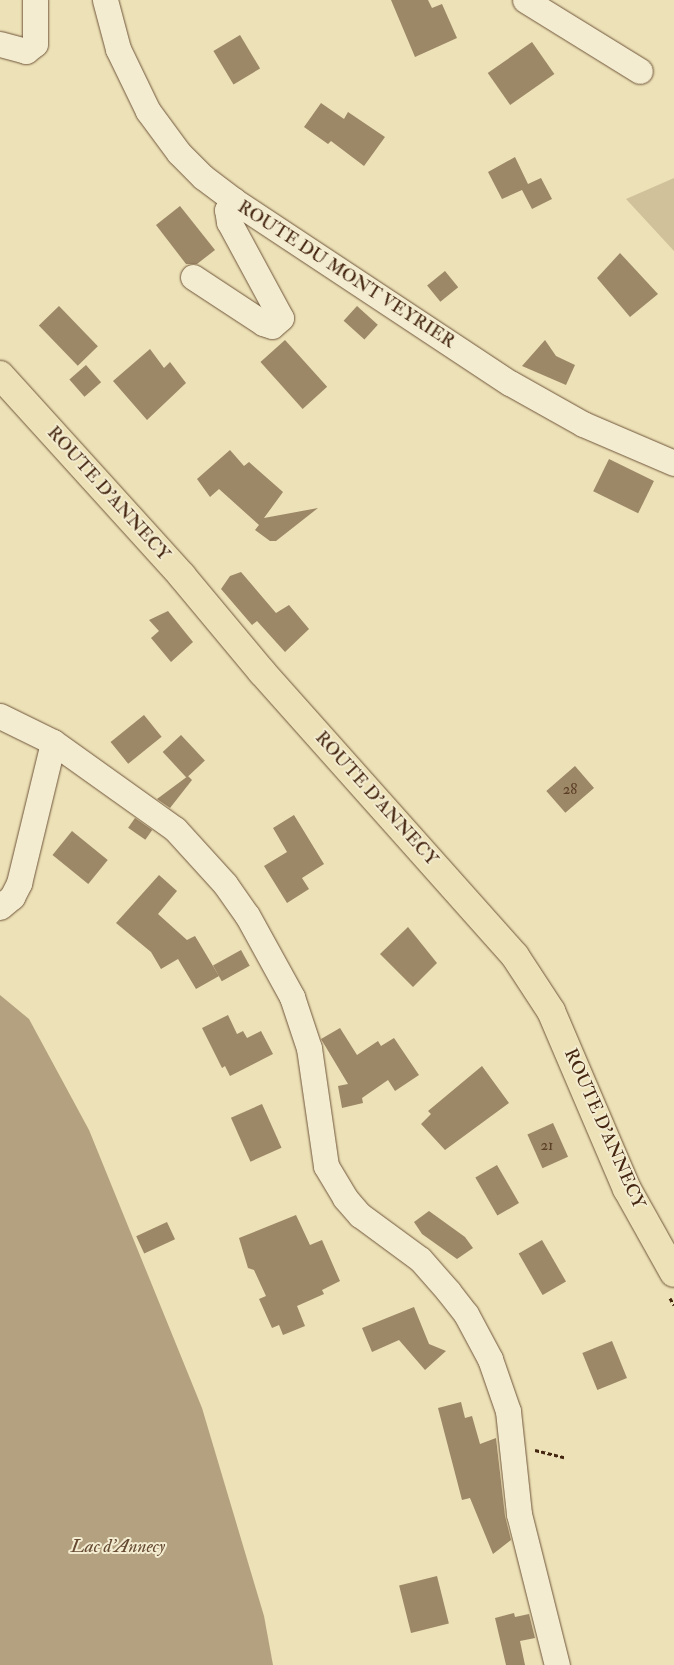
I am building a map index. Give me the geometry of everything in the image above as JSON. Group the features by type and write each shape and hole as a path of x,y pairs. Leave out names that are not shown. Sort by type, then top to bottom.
{"main road":[{"name":"ROUTE D'ANNECY","path":"0,375 179,571 262,672 515,956 551,1011 627,1189 669,1281"}],"street":[{"path":"0,44 26,51 35,44 35,0"},
{"name":"ROUTE DU MONT VEYRIER","path":"105,0 118,49 148,111 179,153 233,200 510,383 584,424 674,463"},
{"path":"525,0 640,71"},
{"path":"193,277 263,323 272,326 281,318 229,222 228,210 233,200"},
{"path":"0,716 53,742 175,829 225,884 247,915 292,997 308,1048 326,1166 345,1198 374,1226 420,1259 448,1291 479,1335 508,1411 519,1514 557,1665"},
{"path":"0,907 12,897 19,883 53,742"}],"path":[{"path":"669,1281 674,1305"}],"shaded area":[{"path":"674,178 674,251 626,199"}],"water":[{"name":"Lac d'Annecy","path":"0,995 29,1019 89,1130 202,1408 264,1616 273,1665 0,1665"}],"building":[{"path":"391,0 428,0 432,8 442,4 457,38 415,57"},
{"path":"240,35 260,68 234,84 213,51"},
{"path":"532,42 554,74 510,105 488,73"},
{"path":"321,103 344,119 348,112 385,137 364,166 331,141 328,144 304,127"},
{"path":"515,157 528,184 541,178 552,199 532,209 522,190 502,199 488,172"},
{"path":"180,206 215,250 197,264 186,264 156,225"},
{"path":"620,253 658,294 630,317 597,278"},
{"path":"445,271 458,287 440,302 427,285"},
{"path":"59,306 98,346 78,366 39,325"},
{"path":"357,306 378,325 364,340 344,321"},
{"path":"285,340 327,387 303,409 260,362"},
{"path":"545,340 556,356 575,365 566,385 522,366"},
{"path":"150,349 164,368 170,362 186,383 147,420 113,381"},
{"path":"86,365 101,382 84,397 69,379"},
{"path":"230,450 244,466 249,462 283,492 264,518 318,508 276,541 270,541 255,530 259,525 219,489 210,497 197,479"},
{"path":"609,459 654,481 638,513 593,491"},
{"path":"241,572 276,613 289,605 309,629 285,652 257,621 252,625 221,589 230,576"},
{"path":"168,611 193,642 171,662 151,638 159,631 149,620"},
{"path":"144,715 162,737 128,764 111,742"},
{"path":"181,735 205,761 187,778 163,752"},
{"path":"575,766 594,788 565,813 546,791"},
{"path":"188,776 192,780 170,808 157,799"},
{"path":"294,815 324,864 302,878 309,889 287,903 264,866 287,852 273,828"},
{"path":"135,818 152,830 145,840 128,828"},
{"path":"72,831 108,860 88,884 52,855"},
{"path":"159,875 177,891 158,914 187,940 195,936 219,976 196,989 178,959 161,969 151,952 116,923"},
{"path":"408,927 437,963 413,987 380,954"},
{"path":"241,950 250,966 222,981 213,966"},
{"path":"228,1015 237,1034 243,1031 247,1038 261,1031 273,1054 230,1076 225,1066 222,1068 202,1028"},
{"path":"340,1028 357,1055 378,1041 381,1046 394,1038 419,1075 395,1091 388,1080 362,1098 363,1103 342,1108 338,1086 348,1084 321,1039"},
{"path":"482,1066 509,1103 445,1150 421,1124 431,1114 428,1111"},
{"path":"262,1104 282,1148 250,1162 231,1118"},
{"path":"553,1123 568,1157 542,1168 527,1134"},
{"path":"497,1165 519,1203 497,1216 475,1178"},
{"path":"429,1211 465,1237 473,1248 457,1259 422,1234 414,1222"},
{"path":"296,1215 310,1245 322,1240 340,1281 322,1290 324,1294 297,1306 305,1326 283,1335 279,1325 272,1328 259,1299 266,1296 254,1270 248,1268 239,1238"},
{"path":"167,1222 175,1239 144,1254 136,1236"},
{"path":"542,1240 566,1282 543,1295 519,1254"},
{"path":"414,1307 429,1344 446,1351 425,1370 399,1340 372,1352 362,1328"},
{"path":"612,1341 627,1378 597,1390 582,1353"},
{"path":"461,1402 465,1418 472,1416 480,1444 496,1438 505,1516 511,1540 493,1554 470,1498 462,1500 438,1408"},
{"path":"437,1576 449,1624 411,1633 399,1585"},
{"path":"514,1613 515,1617 529,1614 535,1638 520,1641 525,1665 506,1665 495,1618"}]}
